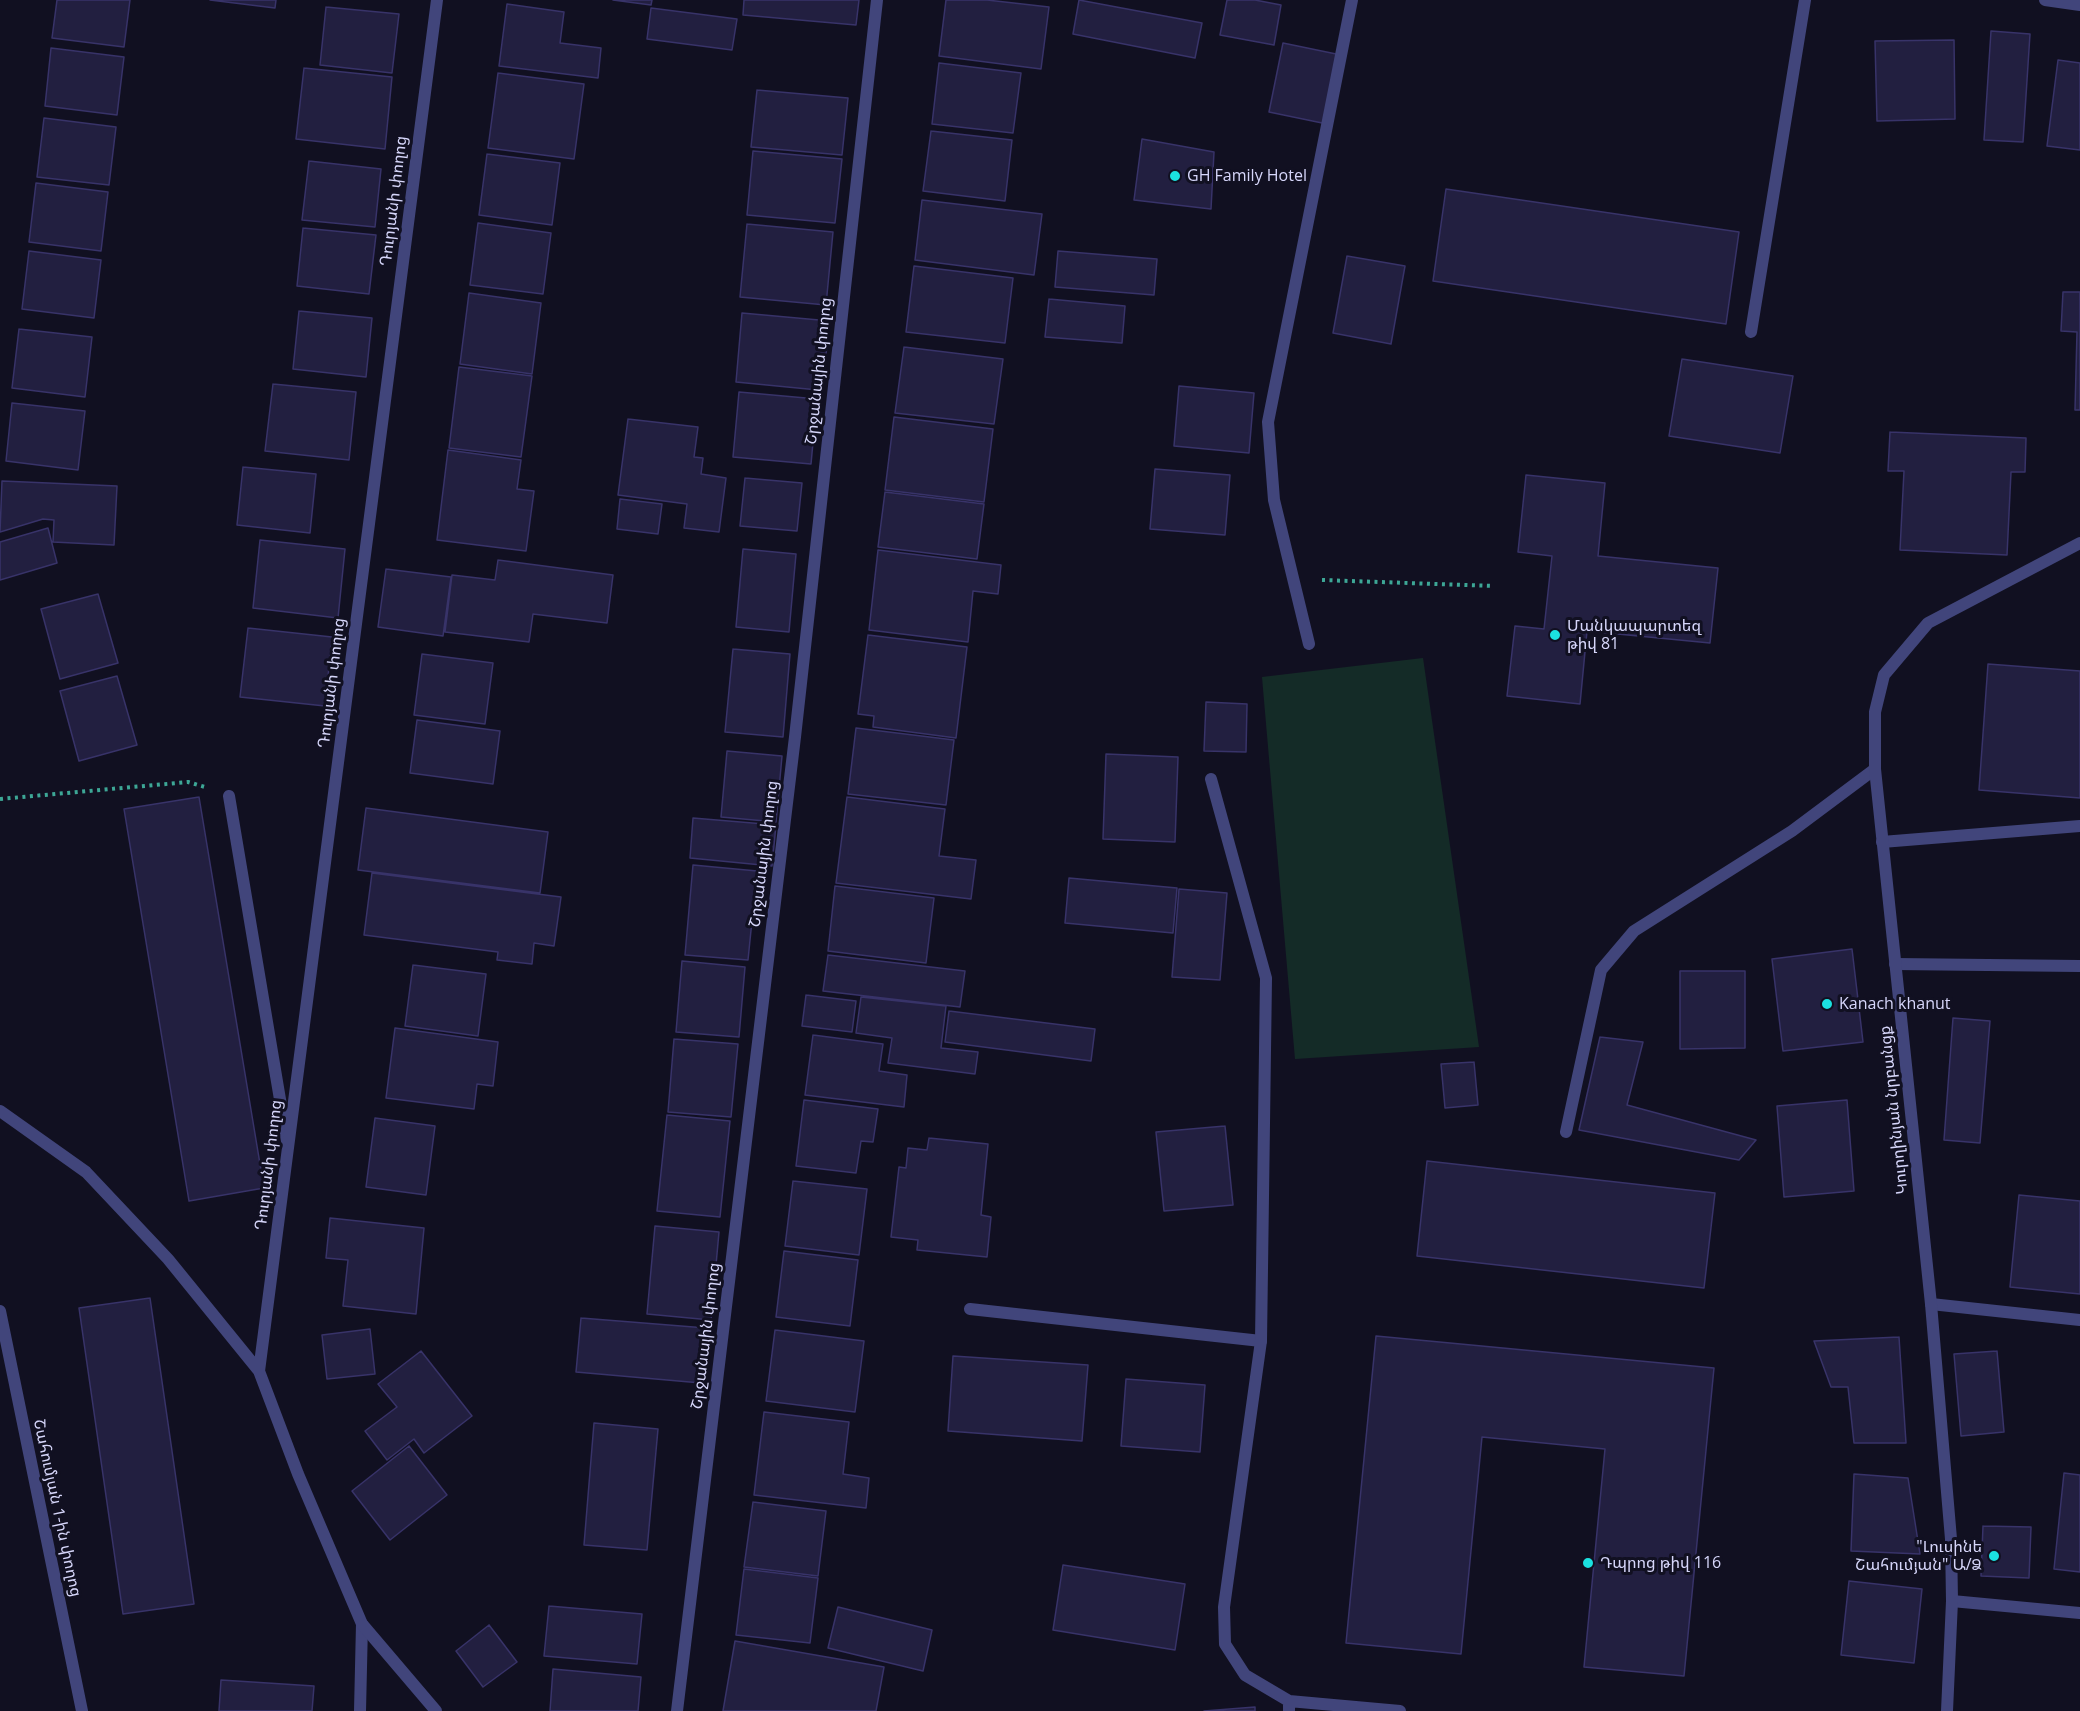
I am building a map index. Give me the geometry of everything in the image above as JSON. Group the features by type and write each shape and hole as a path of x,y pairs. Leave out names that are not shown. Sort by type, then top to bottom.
{"street":[{"name":"Դուրյանի փողոց","path":"259,1371 437,0"},
{"name":"Շրջանային փողոց","path":"677,1711 794,748 878,0"},
{"path":"1309,644 1291,579 1274,500 1268,422 1352,0"},
{"path":"1750,332 1805,0"},
{"path":"2045,0 2080,4"},
{"name":"Կուրղինյան նրբանցք","path":"1947,1711 1952,1601 1951,1539 1931,1304 1875,769 1875,712 1884,675 1928,623 2080,543"},
{"path":"1566,1132 1601,970 1627,939 1634,931 1792,831 1875,769"},
{"path":"1211,779 1266,978 1261,1341 1224,1607 1225,1644 1245,1675 1289,1706 1400,1711"},
{"path":"229,796 288,1146"},
{"path":"1882,842 2080,826"},
{"path":"1895,964 2080,966"},
{"name":"Դուրյանի փողոց","path":"0,1111 86,1172 168,1258 259,1371 362,1624 436,1711"},
{"path":"1931,1304 2080,1320"},
{"path":"970,1309 1261,1341"},
{"name":"Շահումյան 1-ին փողոց","path":"0,1311 82,1711"},
{"path":"1952,1601 2080,1612"},
{"path":"360,1711 362,1624"}],"path":[{"path":"1291,579 1494,586"},
{"path":"0,799 188,782 229,796"}],"green space":[{"path":"1423,658 1479,1047 1295,1059 1262,677"}],"building":[{"path":"57,0 130,0 124,47 52,38"},
{"path":"210,0 276,0 275,8"},
{"path":"613,0 652,0 651,5"},
{"path":"744,0 859,0 856,25 743,15"},
{"path":"946,0 987,0 1049,7 1041,69 939,56"},
{"path":"1079,0 1202,23 1195,58 1073,34"},
{"path":"1227,0 1255,0 1281,5 1274,45 1220,35"},
{"path":"507,4 564,12 560,43 601,48 598,78 499,66"},
{"path":"326,7 399,14 392,73 320,65"},
{"path":"651,8 737,19 732,50 647,39"},
{"path":"1991,31 2030,34 2023,142 1984,140"},
{"path":"1954,40 1955,119 1877,121 1875,41"},
{"path":"1283,43 1341,55 1327,124 1269,112"},
{"path":"51,48 124,57 117,115 45,106"},
{"path":"2058,60 2080,63 2080,150 2047,146"},
{"path":"939,63 1021,73 1013,133 932,124"},
{"path":"304,68 392,77 385,149 296,139"},
{"path":"498,73 584,84 574,159 488,148"},
{"path":"757,90 848,98 842,155 751,147"},
{"path":"44,118 116,127 109,185 37,177"},
{"path":"931,131 1012,140 1005,201 923,191"},
{"name":"GH Family Hotel","path":"1142,139 1214,152 1211,209 1134,200"},
{"path":"753,151 842,159 835,223 747,215"},
{"path":"487,154 560,163 552,225 479,215"},
{"path":"309,161 381,169 375,227 302,220"},
{"path":"36,183 108,192 101,251 29,242"},
{"path":"1446,189 1739,232 1726,324 1433,281"},
{"path":"922,200 1042,214 1034,275 915,260"},
{"path":"478,223 551,233 543,294 470,285"},
{"path":"747,224 833,232 826,305 740,297"},
{"path":"303,228 376,235 369,294 297,286"},
{"path":"29,251 101,260 94,318 22,309"},
{"path":"1058,251 1157,259 1154,295 1055,287"},
{"path":"1347,256 1405,266 1391,344 1333,333"},
{"path":"914,266 1013,278 1005,343 906,332"},
{"path":"2063,292 2080,292 2080,410 2075,410 2077,332 2061,331"},
{"path":"469,293 541,303 532,374 460,364"},
{"path":"1049,299 1125,306 1122,343 1045,337"},
{"path":"299,311 372,318 366,377 293,369"},
{"path":"742,313 830,321 826,354 821,353 818,390 736,382"},
{"path":"19,329 92,337 85,397 12,388"},
{"path":"904,347 1003,359 994,424 895,413"},
{"path":"1682,359 1793,376 1780,453 1669,436"},
{"path":"459,367 532,376 521,457 449,448"},
{"path":"273,384 356,392 349,460 265,451"},
{"path":"1179,386 1254,393 1249,453 1174,446"},
{"path":"739,392 817,399 811,464 733,457"},
{"path":"12,403 85,411 78,470 6,461"},
{"path":"894,417 993,429 984,502 885,490"},
{"path":"628,419 698,427 694,457 703,458 701,474 726,478 719,532 684,528 687,504 618,495"},
{"path":"1890,432 2026,438 2025,472 2011,472 2007,555 1900,550 1904,471 1888,471"},
{"path":"448,450 521,460 517,489 534,491 526,551 437,540"},
{"path":"243,467 316,474 310,533 237,525"},
{"path":"1155,469 1230,475 1225,535 1150,529"},
{"path":"1526,475 1605,483 1598,556 1718,568 1710,643 1587,631 1580,704 1507,696 1515,626 1544,629 1552,556 1518,552"},
{"path":"745,478 802,483 797,531 740,526"},
{"path":"2,481 117,486 114,545 53,542 54,520 43,519 0,532"},
{"path":"885,492 984,504 977,559 878,547"},
{"path":"620,499 662,504 658,534 617,529"},
{"path":"48,528 57,563 0,580 0,542"},
{"path":"260,540 345,549 338,618 253,608"},
{"path":"743,549 796,554 789,632 736,627"},
{"path":"878,550 1001,565 998,594 973,591 968,642 869,630"},
{"path":"498,560 613,575 607,623 533,614 529,642 445,632 452,575 495,580"},
{"path":"386,569 451,577 443,636 378,627"},
{"path":"98,594 118,663 60,679 41,609"},
{"path":"248,628 332,637 325,706 240,697"},
{"path":"868,635 967,647 956,738 873,727 874,716 858,714"},
{"path":"733,649 790,654 783,737 725,732"},
{"path":"422,654 493,663 485,724 414,715"},
{"path":"1988,664 2080,671 2080,798 1979,790"},
{"path":"117,676 137,745 79,761 60,691"},
{"path":"1206,702 1247,704 1246,752 1204,751"},
{"path":"417,720 500,731 493,784 410,773"},
{"path":"856,728 954,740 946,805 848,794"},
{"path":"727,751 782,756 776,822 721,817"},
{"path":"1106,754 1178,757 1175,842 1103,839"},
{"path":"199,797 264,1188 189,1201 124,809"},
{"path":"847,797 945,809 939,856 976,860 971,899 836,883"},
{"path":"366,808 548,832 540,893 358,870"},
{"path":"693,818 776,825 772,866 690,858"},
{"path":"693,865 757,871 748,960 685,955"},
{"path":"372,873 561,897 554,946 534,943 532,964 497,960 498,952 364,935"},
{"path":"1069,878 1177,888 1173,933 1065,923"},
{"path":"835,886 934,898 926,963 828,951"},
{"path":"1179,889 1227,893 1220,980 1172,977"},
{"path":"1852,949 1863,1042 1783,1051 1772,959"},
{"path":"828,955 965,971 960,1007 823,991"},
{"path":"682,961 745,967 739,1037 676,1032"},
{"path":"413,965 486,974 478,1036 405,1026"},
{"path":"1680,971 1745,971 1745,1048 1680,1049"},
{"path":"806,995 856,1001 852,1032 802,1026"},
{"path":"861,997 946,1006 941,1048 978,1052 975,1074 888,1063 892,1038 856,1033"},
{"path":"949,1011 1095,1029 1091,1061 945,1042"},
{"path":"1953,1018 1990,1021 1980,1143 1944,1140"},
{"path":"395,1028 498,1042 493,1086 477,1084 474,1109 386,1098"},
{"path":"813,1035 883,1044 879,1071 907,1075 904,1107 805,1095"},
{"path":"1600,1037 1643,1042 1627,1105 1756,1140 1739,1160 1579,1130"},
{"path":"674,1039 738,1044 731,1117 668,1112"},
{"path":"1474,1062 1478,1105 1445,1108 1441,1064"},
{"path":"804,1100 878,1109 873,1142 861,1141 856,1173 796,1166"},
{"path":"1847,1100 1854,1191 1784,1197 1777,1106"},
{"path":"667,1115 730,1121 720,1217 657,1211"},
{"path":"375,1118 435,1126 426,1195 366,1187"},
{"path":"1225,1126 1233,1205 1164,1211 1156,1132"},
{"path":"929,1138 988,1144 981,1215 991,1217 987,1257 917,1250 918,1240 891,1237 899,1167 906,1168 908,1148 927,1150"},
{"path":"1427,1161 1715,1193 1704,1288 1417,1256"},
{"path":"793,1181 867,1189 859,1255 785,1246"},
{"path":"2019,1195 2080,1201 2080,1294 2010,1287"},
{"path":"330,1218 424,1228 416,1314 343,1306 348,1260 326,1258"},
{"path":"655,1226 719,1232 711,1320 647,1314"},
{"path":"784,1251 858,1260 850,1326 776,1317"},
{"path":"150,1298 194,1604 123,1614 79,1308"},
{"path":"581,1318 706,1328 701,1383 576,1372"},
{"path":"370,1329 375,1374 327,1379 322,1335"},
{"path":"775,1330 864,1341 855,1412 766,1401"},
{"name":"Դպրոց թիվ 116","path":"1376,1336 1714,1368 1684,1676 1584,1667 1605,1449 1482,1437 1461,1654 1346,1643"},
{"path":"1899,1337 1906,1443 1854,1443 1848,1387 1831,1387 1814,1341"},
{"path":"421,1351 472,1416 424,1453 414,1439 387,1460 365,1431 397,1407 378,1384"},
{"path":"1997,1351 2004,1432 1961,1436 1954,1354"},
{"path":"953,1356 1088,1365 1082,1441 948,1431"},
{"path":"1126,1379 1205,1385 1200,1452 1121,1446"},
{"path":"764,1412 849,1422 843,1474 869,1478 866,1508 754,1495"},
{"path":"594,1423 658,1429 647,1550 584,1545"},
{"path":"409,1446 447,1495 390,1540 352,1491"},
{"path":"2064,1473 2080,1475 2080,1572 2054,1569"},
{"path":"1854,1474 1908,1478 1920,1554 1851,1551"},
{"path":"753,1502 826,1511 818,1576 744,1567"},
{"path":"1983,1526 2031,1527 2029,1578 1981,1576"},
{"path":"1063,1565 1185,1584 1175,1650 1053,1630"},
{"path":"744,1569 818,1578 810,1643 736,1635"},
{"path":"1849,1581 1922,1589 1914,1663 1841,1655"},
{"path":"549,1606 642,1614 637,1664 544,1656"},
{"path":"838,1607 932,1630 923,1671 828,1648"},
{"path":"489,1625 517,1662 483,1687 456,1651"},
{"path":"735,1641 884,1667 876,1711 723,1711"},
{"path":"553,1669 641,1677 638,1711 550,1711"},
{"path":"221,1680 314,1686 312,1711 219,1711"},
{"path":"1255,1707 1255,1711 1204,1711"}],"place":[{"name":"GH Family Hotel","path":"1175,176"},
{"name":"Մանկապարտեզ թիվ 81","path":"1555,635"},
{"name":"Kanach khanut","path":"1827,1004"},
{"name":"\"Լուսինե Շահումյան\" Ա/Ձ","path":"1994,1556"},
{"name":"Դպրոց թիվ 116","path":"1588,1563"}]}
